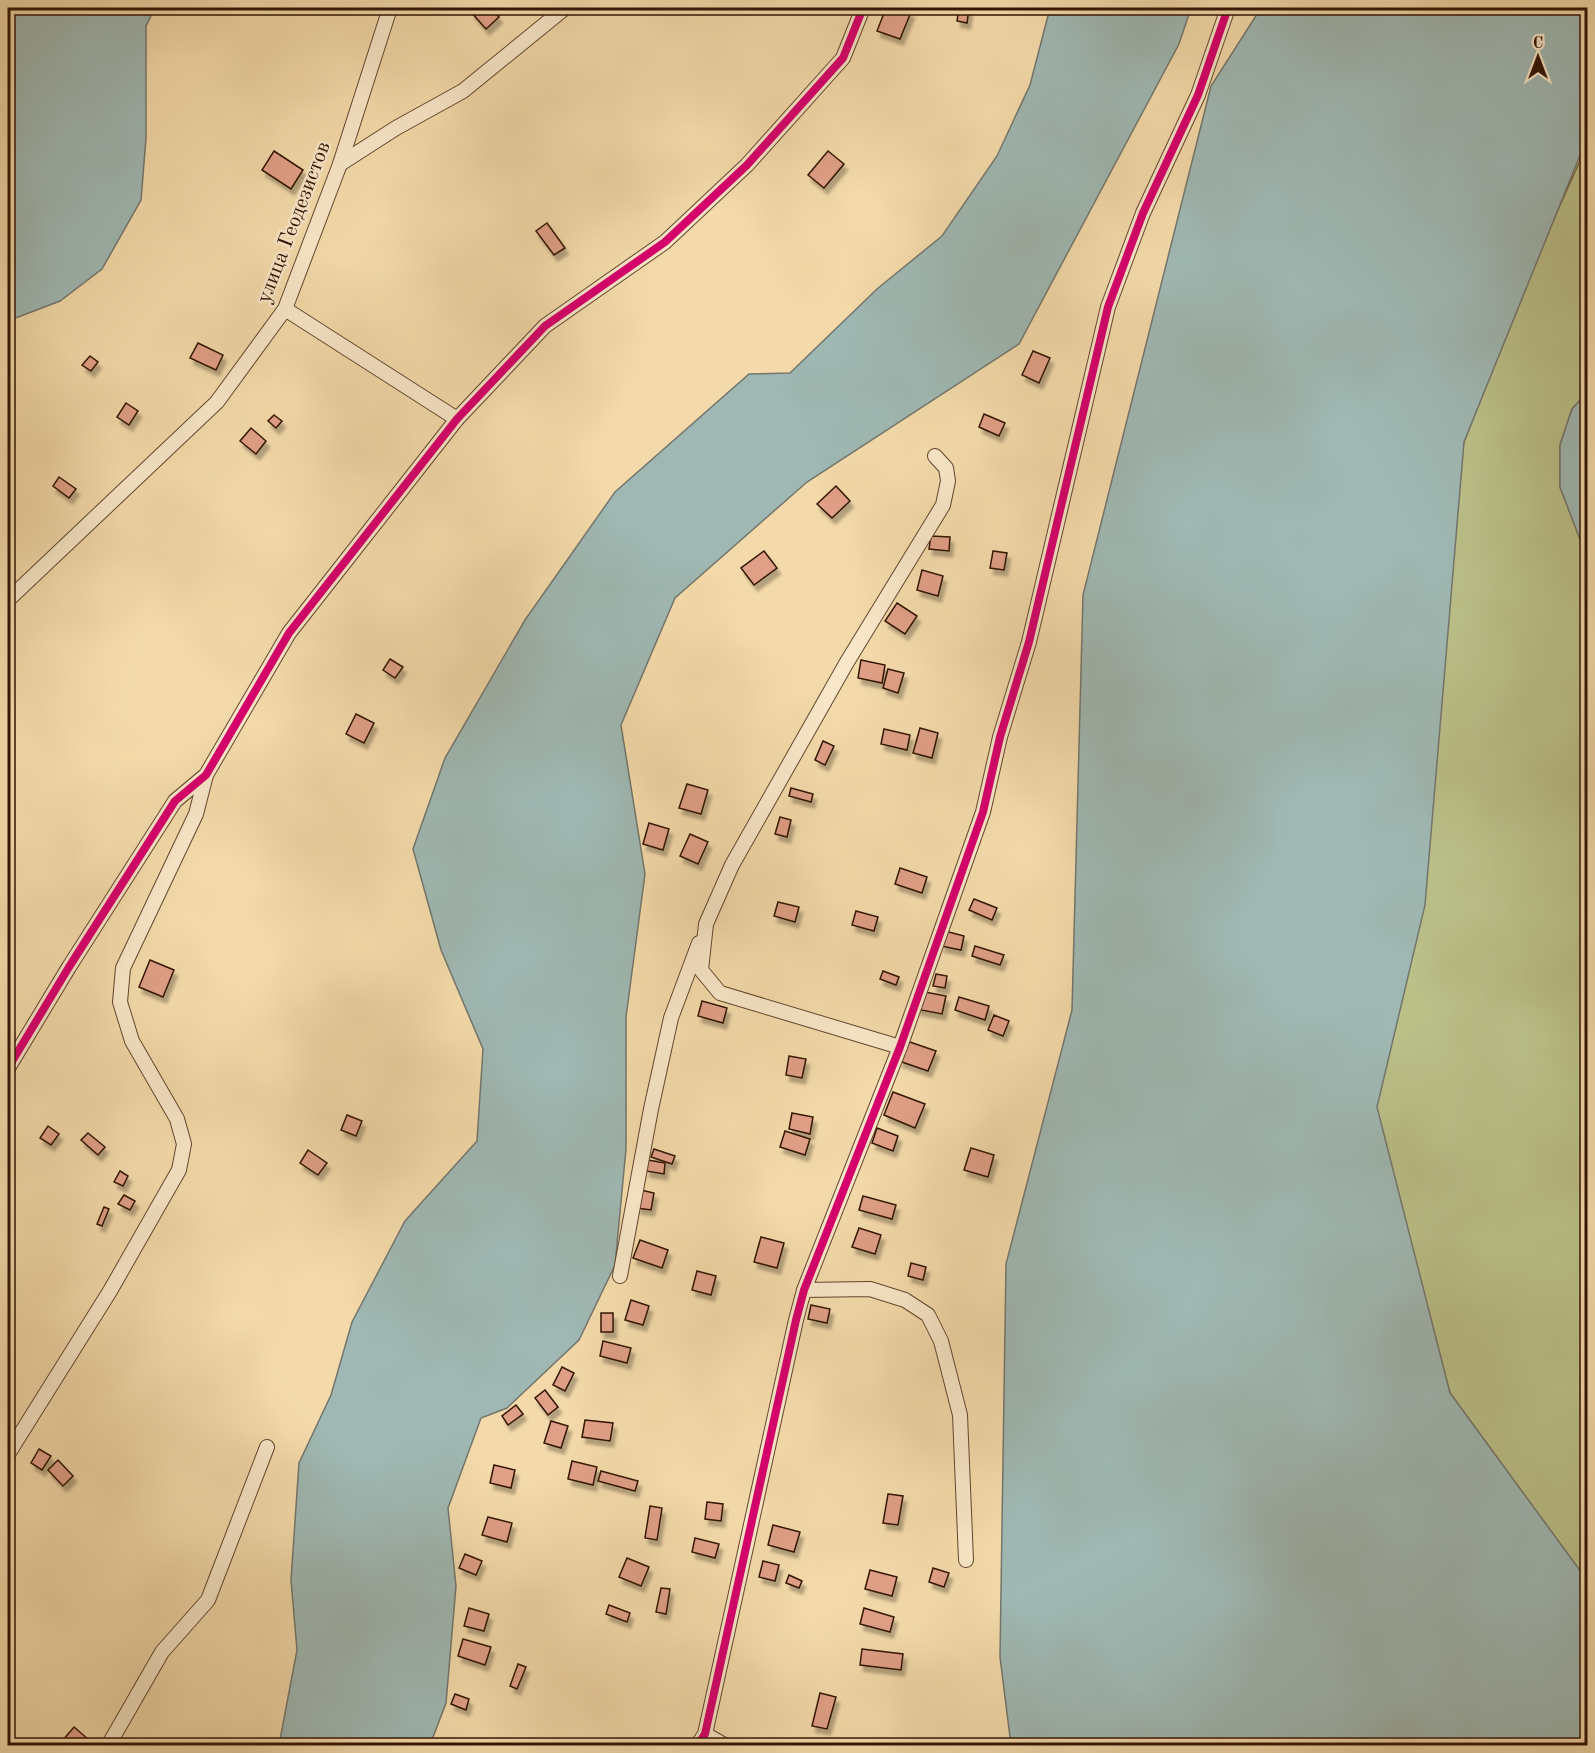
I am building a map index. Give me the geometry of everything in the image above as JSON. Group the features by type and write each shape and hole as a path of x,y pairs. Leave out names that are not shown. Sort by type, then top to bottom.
{"street":[{"name":"улица Геодезистов","path":"8,600 217,402 285,309 340,164 390,8"},
{"path":"340,164 396,128 463,91 565,8"},
{"path":"8,1454 110,1292 178,1170 184,1144 177,1119 132,1041 120,1002 123,968 195,814 206,775 289,633 456,419 545,326 665,242 747,165 843,57 863,8"},
{"path":"726,1746 701,1740 804,1290 900,1047 983,812 1000,737 1029,642 1108,307 1143,213 1198,95 1228,8"},
{"path":"285,309 456,419"},
{"path":"620,1276 649,1120 671,1018 706,924 732,865 847,662 943,505 948,481 946,468 934,456"},
{"path":"8,1068 69,967 176,801 206,775"},
{"path":"706,924 701,970 720,993 900,1047"},
{"path":"804,1290 870,1289 905,1300 928,1315 941,1341 960,1415 966,1560"},
{"path":"108,1746 162,1652 208,1600 267,1447"}],"green space":[{"path":"1587,145 1587,393 1572,409 1560,445 1560,487 1588,558 1587,1582 1450,1393 1345,1006 1464,442 1530,272"}],"water":[{"path":"16,8 155,8 146,26 146,138 141,200 102,269 60,301 8,321 8,20"},
{"path":"1050,8 1191,8 1179,44 1019,344 807,482 675,598 621,725 645,874 626,1017 626,1149 615,1265 579,1340 507,1408 481,1418 448,1508 456,1586 446,1703 430,1745 279,1745 297,1650 291,1580 299,1463 331,1395 352,1322 405,1221 477,1141 483,1049 441,950 413,849 445,758 525,620 615,492 749,374 790,373 877,289 942,236 997,156 1030,85"},
{"path":"1261,8 1587,8 1587,138 1464,442 1425,905 1377,1107 1450,1393 1587,1580 1587,1745 1011,1745 1000,1657 1006,1264 1072,1010 1083,595 1211,86"},
{"path":"1587,393 1587,558 1560,487 1560,445 1572,409"}],"building":[{"path":"476,8 491,8 499,17 486,29 471,12"},
{"path":"886,8 900,8 911,12 900,39 877,31"},
{"path":"959,8 969,8 967,23 957,21"},
{"path":"274,151 303,170 291,189 262,170"},
{"path":"828,151 844,164 824,188 808,175"},
{"path":"547,223 565,248 554,255 536,231"},
{"path":"198,343 223,355 216,370 190,358"},
{"path":"1033,351 1050,358 1039,383 1022,375"},
{"path":"90,356 98,362 91,371 82,365"},
{"path":"126,403 138,411 129,425 117,417"},
{"path":"984,414 1005,423 999,436 979,427"},
{"path":"274,415 282,421 276,428 268,421"},
{"path":"251,428 266,441 256,454 240,441"},
{"path":"59,477 76,489 69,498 53,486"},
{"path":"836,486 850,501 832,518 817,504"},
{"path":"931,536 950,537 949,551 929,549"},
{"path":"764,551 777,568 754,585 741,568"},
{"path":"993,551 1007,553 1004,570 990,568"},
{"path":"922,570 943,576 938,596 917,590"},
{"path":"897,603 917,616 905,634 885,621"},
{"path":"390,659 403,667 395,678 383,670"},
{"path":"861,660 885,665 882,683 858,678"},
{"path":"888,669 904,673 898,693 883,688"},
{"path":"356,714 374,723 364,743 346,734"},
{"path":"920,728 938,733 932,758 913,753"},
{"path":"884,729 910,735 907,750 881,744"},
{"path":"823,741 834,746 825,765 815,760"},
{"path":"687,784 708,790 701,814 679,808"},
{"path":"791,788 813,794 811,802 789,796"},
{"path":"780,817 791,820 787,837 775,834"},
{"path":"649,823 669,829 663,850 643,844"},
{"path":"690,834 708,842 698,864 680,856"},
{"path":"900,868 927,877 922,893 895,884"},
{"path":"974,899 997,908 992,920 969,910"},
{"path":"778,902 799,907 795,922 774,916"},
{"path":"856,911 878,917 874,931 852,925"},
{"path":"945,931 964,936 961,950 941,946"},
{"path":"975,946 1004,955 1000,965 972,956"},
{"path":"150,960 174,970 163,997 139,987"},
{"path":"883,971 899,977 896,985 880,979"},
{"path":"936,974 947,976 945,988 933,986"},
{"path":"920,991 946,996 942,1014 916,1009"},
{"path":"959,997 989,1006 985,1020 955,1010"},
{"path":"702,1001 727,1008 723,1023 698,1016"},
{"path":"994,1015 1009,1021 1003,1036 988,1030"},
{"path":"907,1041 936,1051 928,1071 899,1061"},
{"path":"789,1056 806,1059 802,1078 786,1075"},
{"path":"893,1092 925,1104 915,1128 884,1115"},
{"path":"792,1113 813,1117 810,1134 789,1129"},
{"path":"347,1115 362,1121 356,1136 341,1130"},
{"path":"48,1126 59,1134 51,1145 40,1138"},
{"path":"877,1128 898,1136 893,1151 872,1143"},
{"path":"785,1131 810,1139 805,1155 780,1147"},
{"path":"88,1133 105,1147 98,1155 81,1140"},
{"path":"971,1148 994,1155 988,1177 964,1170"},
{"path":"654,1149 675,1156 672,1164 651,1157"},
{"path":"308,1150 327,1163 318,1175 300,1163"},
{"path":"648,1160 665,1163 664,1174 646,1171"},
{"path":"120,1171 128,1176 123,1186 114,1182"},
{"path":"641,1190 654,1193 651,1210 637,1208"},
{"path":"124,1195 135,1201 130,1210 118,1204"},
{"path":"863,1196 896,1205 892,1219 859,1210"},
{"path":"104,1207 109,1209 102,1226 97,1224"},
{"path":"859,1228 881,1235 875,1254 852,1247"},
{"path":"761,1237 784,1243 777,1268 754,1262"},
{"path":"640,1240 668,1250 662,1268 633,1258"},
{"path":"911,1263 926,1267 923,1280 908,1276"},
{"path":"697,1271 716,1276 711,1295 692,1290"},
{"path":"631,1300 649,1306 643,1325 625,1320"},
{"path":"811,1305 830,1309 827,1323 808,1319"},
{"path":"601,1313 613,1313 613,1332 601,1332"},
{"path":"603,1341 631,1348 627,1363 600,1356"},
{"path":"562,1367 574,1373 565,1391 553,1385"},
{"path":"545,1390 558,1407 548,1415 535,1398"},
{"path":"516,1405 523,1414 508,1425 502,1416"},
{"path":"585,1420 613,1423 610,1441 582,1437"},
{"path":"551,1421 568,1426 561,1448 544,1443"},
{"path":"39,1449 51,1456 42,1470 31,1463"},
{"path":"58,1460 73,1476 63,1486 48,1470"},
{"path":"572,1461 597,1467 593,1485 568,1479"},
{"path":"494,1465 515,1470 511,1488 490,1483"},
{"path":"601,1471 638,1481 635,1491 598,1481"},
{"path":"888,1494 903,1496 898,1525 883,1523"},
{"path":"707,1502 723,1504 721,1521 705,1519"},
{"path":"650,1506 662,1508 657,1540 645,1538"},
{"path":"488,1517 512,1523 507,1542 482,1535"},
{"path":"773,1525 800,1532 794,1552 768,1545"},
{"path":"695,1538 719,1544 715,1558 692,1552"},
{"path":"465,1554 482,1561 476,1575 459,1568"},
{"path":"627,1558 649,1567 641,1586 619,1577"},
{"path":"763,1561 779,1565 775,1581 759,1577"},
{"path":"933,1568 949,1573 944,1587 929,1582"},
{"path":"870,1570 897,1577 892,1596 865,1589"},
{"path":"789,1575 802,1581 799,1588 786,1583"},
{"path":"661,1588 670,1589 666,1614 656,1612"},
{"path":"609,1605 630,1613 627,1622 606,1614"},
{"path":"469,1608 489,1614 484,1631 464,1626"},
{"path":"864,1608 894,1617 890,1632 860,1624"},
{"path":"463,1639 491,1647 485,1665 458,1656"},
{"path":"862,1649 903,1654 901,1670 860,1665"},
{"path":"518,1664 526,1667 517,1689 510,1686"},
{"path":"820,1693 836,1697 827,1729 812,1726"},
{"path":"455,1694 469,1699 466,1710 451,1704"},
{"path":"74,1727 88,1739 83,1746 69,1746 63,1740"}],"cycle path":[{"path":"8,1068 69,967 175,801 206,775 289,633 457,419 545,326 665,242 747,165 843,58 863,8"},
{"path":"697,1746 705,1734 804,1290 900,1047 983,812 1000,737 1029,642 1108,307 1143,213 1198,95 1228,8"}]}
